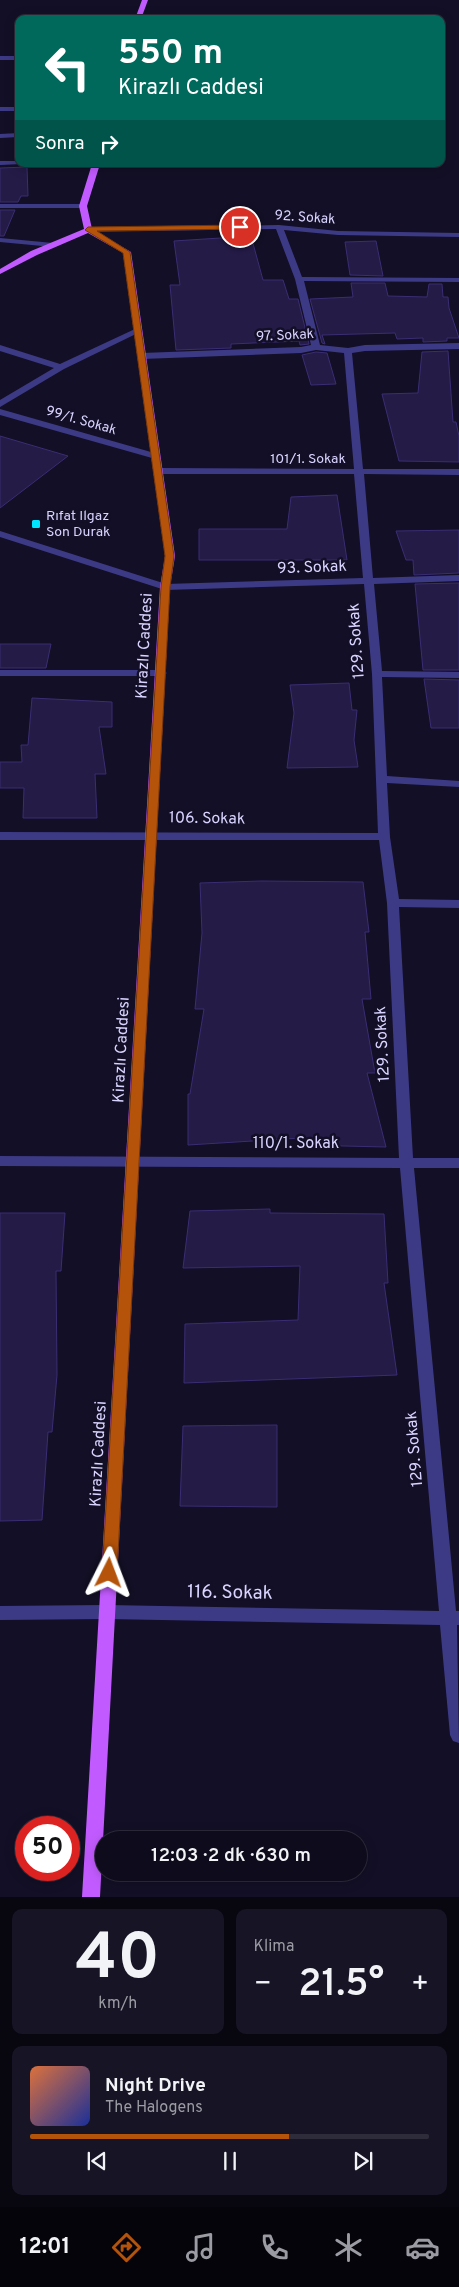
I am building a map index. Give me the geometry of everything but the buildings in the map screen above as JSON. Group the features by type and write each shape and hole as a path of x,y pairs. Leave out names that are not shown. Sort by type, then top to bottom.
{"main road":[{"path":"139,15 145,0"},
{"path":"0,272 53,245 88,230 83,206 95,167"},
{"name":"Kirazlı Caddesi","path":"88,230 127,252 170,556 165,587 162,673 132,1160 91,1897"}],"street":[{"path":"0,58 15,58"},
{"path":"0,109 15,109"},
{"path":"0,136 15,135"},
{"path":"0,163 15,163"},
{"path":"0,206 83,206"},
{"path":"279,227 299,279 316,347"},
{"name":"92. Sokak","path":"88,230 279,227 338,233 459,235"},
{"path":"0,240 53,245"},
{"path":"299,279 459,280"},
{"path":"0,404 61,367 138,331"},
{"name":"97. Sokak","path":"142,356 301,350 316,347 348,351 365,348 459,346"},
{"path":"0,348 61,367"},
{"name":"129. Sokak","path":"348,351 377,674 384,837 393,903 406,1162 453,1618 459,1735"},
{"name":"99/1. Sokak","path":"0,412 156,456"},
{"name":"101/1. Sokak","path":"158,471 459,472"},
{"name":"93. Sokak","path":"0,534 165,587 459,578"},
{"path":"0,673 162,673"},
{"path":"377,674 459,675"},
{"path":"382,779 459,784"},
{"name":"106. Sokak","path":"0,836 384,837"},
{"path":"393,903 459,904"},
{"name":"110/1. Sokak","path":"0,1161 132,1160 459,1163"},
{"name":"116. Sokak","path":"0,1613 107,1612 453,1618"}],"place":[{"name":"Rıfat Ilgaz Son Durak","path":"36,524"}],"route":[{"path":"109,1573 161,691 165,587 170,556 127,252 88,230 240,227"}]}
